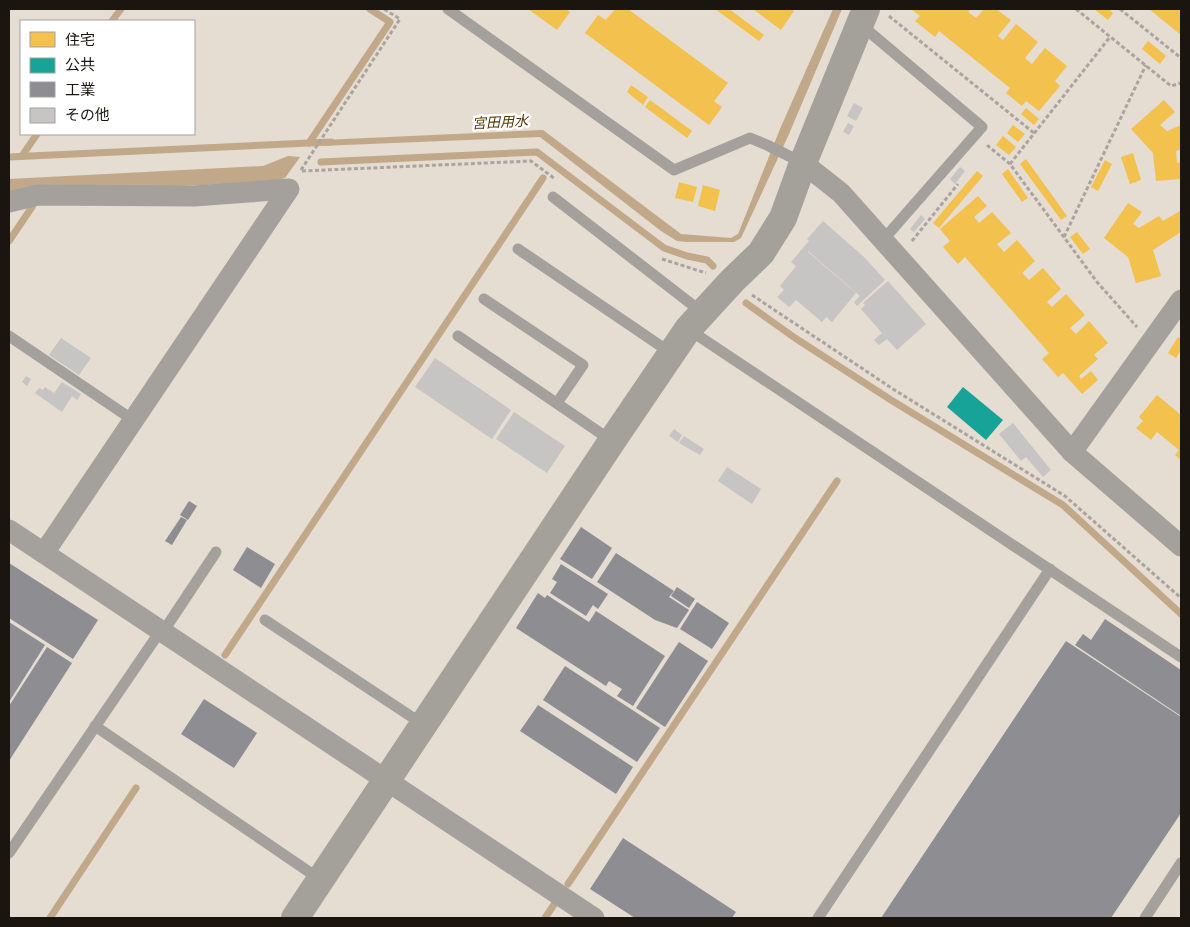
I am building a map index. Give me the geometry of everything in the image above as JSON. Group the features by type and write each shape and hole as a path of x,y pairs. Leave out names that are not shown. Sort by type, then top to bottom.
{"street":[{"path":"295,918 671,353 696,321 732,281 761,254 783,218 795,159 870,14"},
{"path":"795,159 841,193 1072,452 1181,546"},
{"path":"9,202 38,195 194,196 289,189 44,553"},
{"path":"1072,452 1181,300"},
{"path":"9,530 594,918"}],"lane":[{"path":"448,9 674,170 750,138 795,159"},
{"path":"870,14 982,127 883,240"},
{"path":"553,197 696,321 1050,569 1181,657"},
{"path":"518,249 671,353"},
{"path":"484,299 583,365 557,403"},
{"path":"9,336 133,420"},
{"path":"458,336 612,441"},
{"path":"9,852 216,552"},
{"path":"818,918 1050,569"},
{"path":"264,620 424,725"},
{"path":"95,726 321,880"},
{"path":"1145,918 1181,864"}],"path":[{"path":"314,150 400,19 384,9"},
{"path":"1076,9 1171,86 1181,83"},
{"path":"1120,9 1181,58"},
{"path":"870,14 1034,133"},
{"path":"1010,164 1110,37"},
{"path":"1064,236 1146,65"},
{"path":"982,154 988,146 1010,164 1097,282 1141,331"},
{"path":"301,171 530,161 562,185"},
{"path":"908,246 963,177"},
{"path":"658,257 732,281 893,390 1065,496 1181,598"}],"shaded area":[{"path":"833,9 842,9 789,134 741,238 734,242 677,241 661,231 540,137 320,146 323,140 543,130 681,234 731,238 738,234 780,129"},
{"path":"288,156 300,157 285,178 265,183 9,194 9,179 263,166"}],"building: 住宅":[{"path":"528,9 566,9 570,12 557,30"},
{"path":"615,9 628,9 728,83 714,101 722,107 709,125 585,33 598,15 606,20"},
{"path":"715,9 729,9 764,35 759,41"},
{"path":"753,9 791,9 794,11 781,30"},
{"path":"911,9 971,9 968,12 976,18 984,9 996,9 1011,20 998,36 1003,40 1016,24 1038,42 1025,58 1032,64 1045,48 1067,66 1055,81 1060,86 1039,111 1026,101 1022,106 1006,93 1010,88 939,31 935,37 915,21 920,16"},
{"path":"1094,9 1108,9 1113,13 1108,20"},
{"path":"1149,9 1181,9 1181,35"},
{"path":"1148,41 1166,56 1160,64 1142,49"},
{"path":"631,85 648,97 643,105 627,92"},
{"path":"650,100 692,131 687,138 645,107"},
{"path":"1164,100 1175,112 1160,125 1167,131 1181,125 1181,149 1176,151 1177,163 1181,162 1181,179 1156,181 1153,153 1131,129"},
{"path":"1026,108 1039,119 1034,125 1021,114"},
{"path":"1013,125 1025,134 1018,142 1007,133"},
{"path":"1003,136 1016,147 1009,155 996,145"},
{"path":"1133,153 1141,180 1130,184 1121,157"},
{"path":"1026,159 1067,216 1061,220 1020,164"},
{"path":"1105,160 1112,164 1098,191 1091,187"},
{"path":"1008,169 1028,198 1022,202 1002,174"},
{"path":"977,171 983,176 939,228 933,223"},
{"path":"679,182 697,187 693,202 675,198"},
{"path":"703,185 720,190 715,211 698,206"},
{"path":"978,196 987,206 974,217 979,223 992,212 1011,233 997,244 1004,252 1017,240 1035,261 1022,273 1029,280 1043,268 1061,289 1047,302 1052,307 1066,294 1085,315 1070,328 1076,334 1089,321 1108,343 1094,355 1098,359 1079,376 1081,379 1091,371 1098,380 1082,394 1063,373 1058,377 1042,359 1049,353 965,257 958,264 943,247 950,241 940,229"},
{"path":"1128,203 1142,212 1133,224 1139,228 1159,216 1163,221 1180,211 1181,214 1181,232 1153,250 1161,276 1136,283 1128,257 1104,238"},
{"path":"1077,232 1090,249 1083,254 1070,237"},
{"path":"1178,337 1181,339 1181,350 1176,358 1168,353"},
{"path":"1157,395 1181,415 1181,460 1175,455 1179,450 1157,432 1151,440 1136,428 1143,421 1139,417"}],"building: 公共":[{"path":"963,387 1003,420 986,440 947,407"}],"building: 工業":[{"path":"189,501 197,506 188,520 180,515"},
{"path":"181,517 187,520 172,545 165,541"},
{"path":"581,527 612,548 592,579 560,559"},
{"path":"247,547 275,564 261,588 233,570"},
{"path":"616,553 674,591 669,597 689,610 677,628 655,620 597,582"},
{"path":"9,563 98,620 73,659 9,618"},
{"path":"561,564 608,594 598,609 593,605 586,616 550,593 557,582 552,579"},
{"path":"677,587 695,599 689,608 671,596"},
{"path":"538,593 545,598 547,595 589,622 596,611 665,656 633,706 617,696 622,689 609,681 606,686 516,628"},
{"path":"697,602 729,623 712,649 680,629"},
{"path":"1105,619 1181,670 1181,716 1075,645 1083,634 1091,640"},
{"path":"9,622 45,645 9,702"},
{"path":"1066,641 1181,717 1181,813 1111,918 881,918"},
{"path":"679,642 708,661 665,727 636,708"},
{"path":"47,647 72,663 9,761 9,706"},
{"path":"565,666 660,728 637,762 543,700"},
{"path":"204,699 257,733 234,768 181,734"},
{"path":"538,705 633,767 616,794 520,731"},
{"path":"623,838 736,912 732,918 635,918 590,889"}],"building: その他":[{"path":"854,103 863,108 856,121 847,116"},
{"path":"848,123 854,126 849,135 843,132"},
{"path":"960,167 965,171 955,184 950,179"},
{"path":"921,215 925,219 914,232 910,229"},
{"path":"823,221 864,257 885,280 857,306 854,302 860,296 808,251 856,293 832,322 826,317 822,322 796,300 789,307 777,297 784,290 780,286 796,266 791,262 809,241 807,239"},
{"path":"888,281 926,324 897,350 887,339 879,345 874,340 882,333 861,309 865,305 863,303"},
{"path":"61,338 91,358 79,375 49,355"},
{"path":"435,358 511,410 492,439 415,387"},
{"path":"26,376 31,379 27,386 22,382"},
{"path":"62,382 81,394 77,400 72,396 62,412 35,393 39,388 43,390 45,387 54,393"},
{"path":"514,412 565,446 547,473 496,439"},
{"path":"1013,423 1051,470 1043,477 1026,457 1021,461 999,434"},
{"path":"674,429 682,435 678,442 669,436"},
{"path":"684,436 704,449 700,455 679,443"},
{"path":"727,467 761,489 752,504 718,481"}],"waterway":[{"path":"113,20 121,9"},
{"path":"309,143 390,22 370,9"},
{"path":"22,156 36,135"},
{"name":"宮田用水","path":"9,157 331,142"},
{"path":"321,162 537,152 664,248 687,256 707,260 713,266"},
{"path":"225,655 543,178"},
{"path":"9,241 32,207"},
{"path":"746,303 795,338 891,400 1063,505 1181,614"},
{"path":"568,884 837,481"},
{"path":"50,918 136,788"},
{"path":"545,918 555,903"}]}
